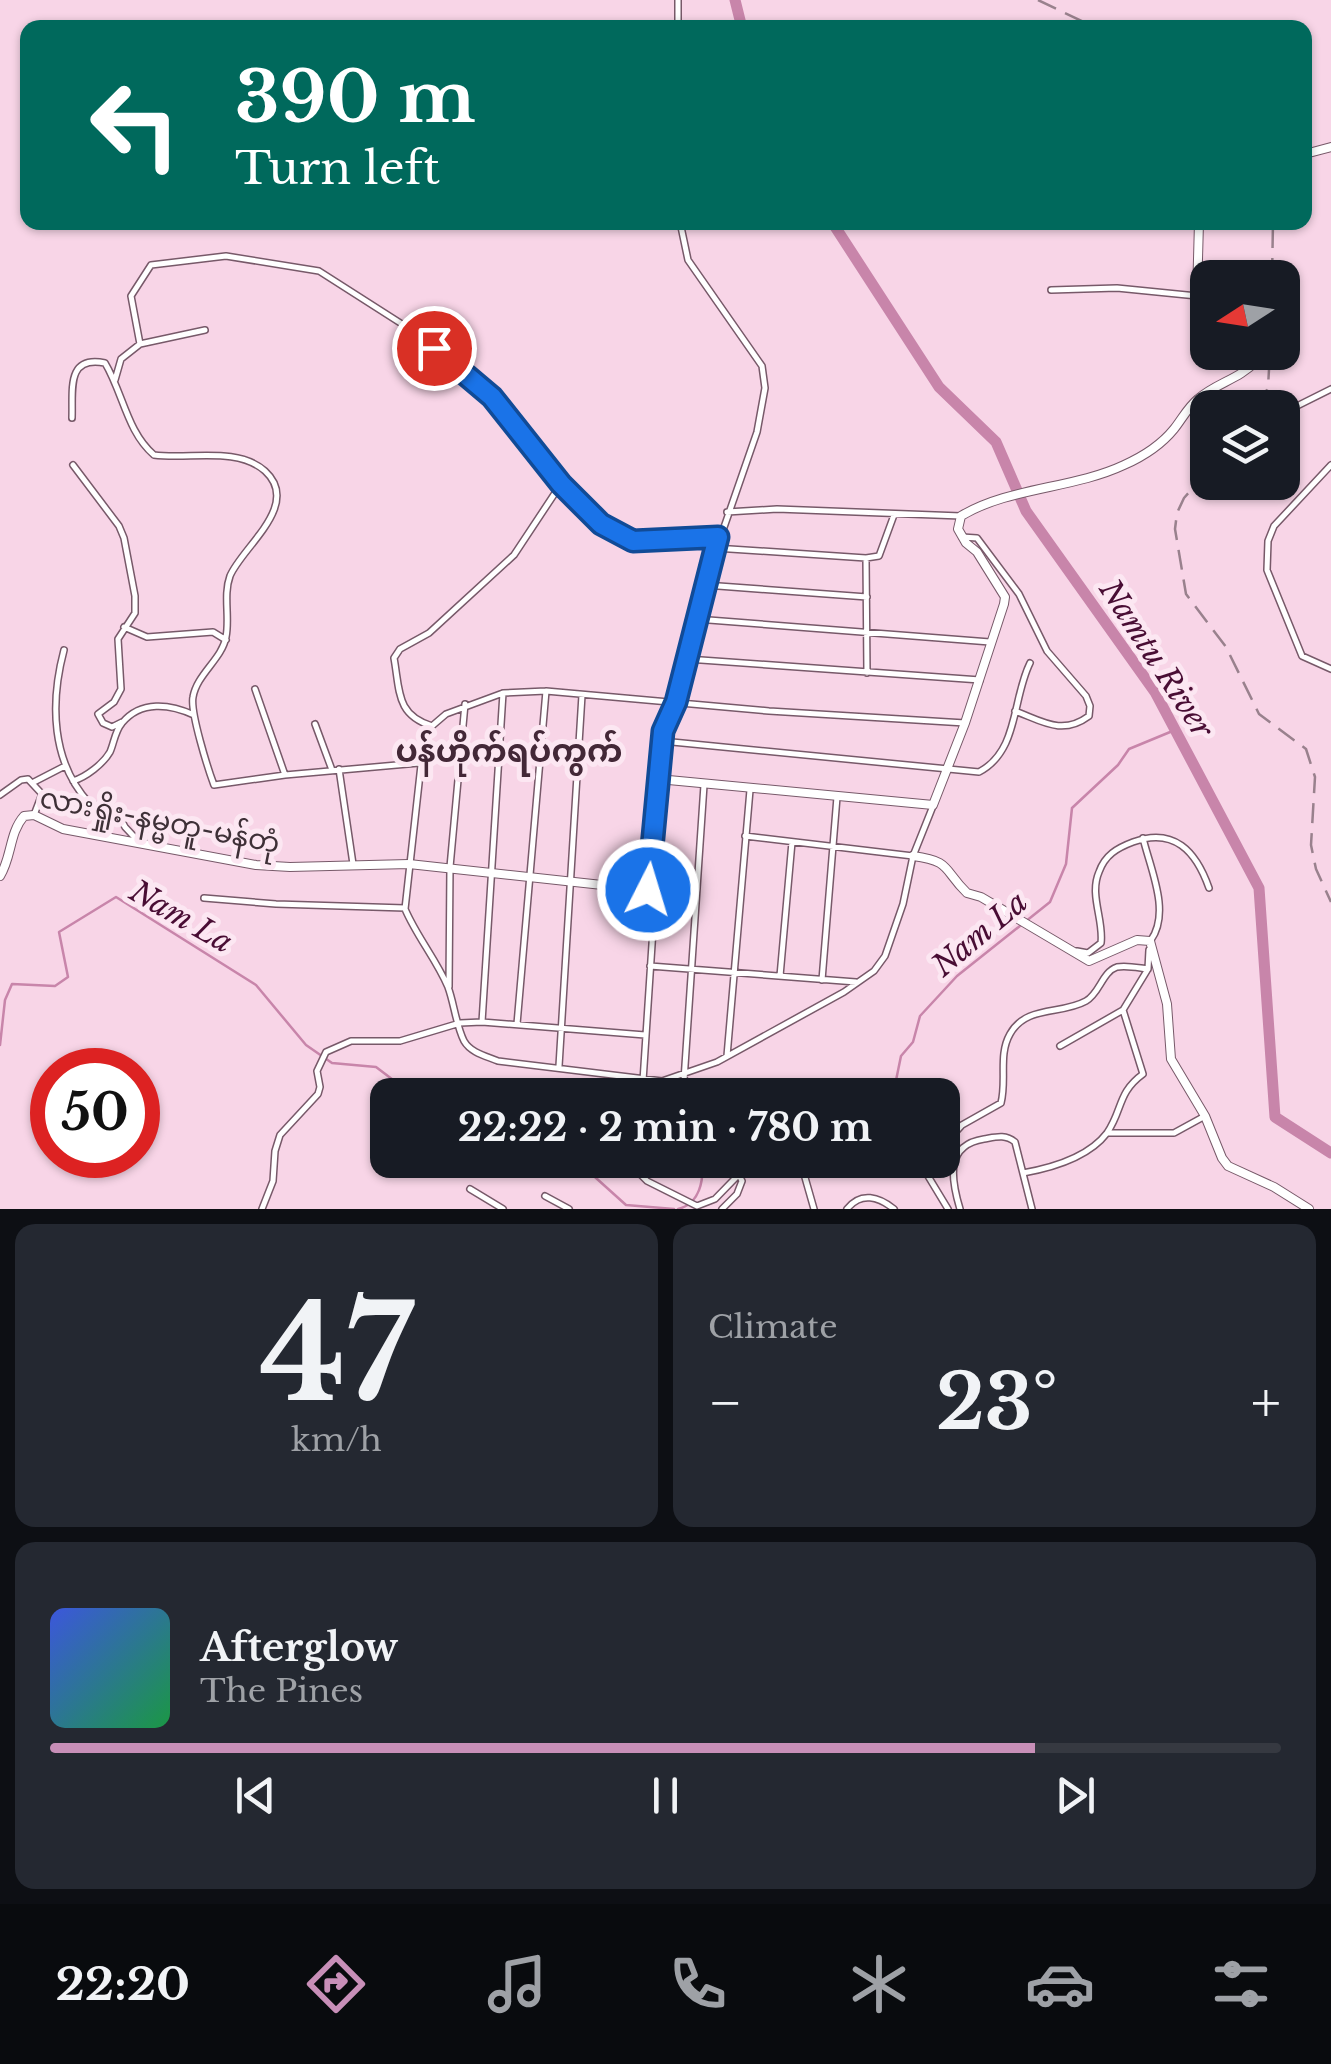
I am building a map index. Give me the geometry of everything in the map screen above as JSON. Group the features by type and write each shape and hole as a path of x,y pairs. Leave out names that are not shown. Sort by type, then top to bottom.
{"main road":[{"path":"1197,260 1199,230"},
{"path":"648,890 658,780 933,805 980,680 1004,597 977,552 958,530 960,516 1123,466 1173,431 1193,402 1247,370"},
{"name":"လားရှိုး-နမ္မတူ-မန်တုံ","path":"0,876 16,826 24,816 34,815 63,829 256,865 290,868 409,864 648,890"},
{"path":"913,856 937,859 967,893 981,897 1090,961 1137,940 1150,941 1167,1004 1172,1059 1228,1166 1274,1187 1309,1209"}],"street":[{"path":"658,780 662,741 676,702 704,585 757,432 765,388 762,366 688,260 682,230"},
{"path":"140,344 131,296 151,265 226,256 318,271 416,333 453,362 492,397 561,484 601,524 633,541 718,537"},
{"path":"1051,290 1117,288 1190,295"},
{"path":"115,380 121,359 140,344 205,330"},
{"path":"72,418 72,390 80,364 92,360 105,363 133,429 154,454 216,456 251,462 266,472 276,487 276,506 229,578 226,640 193,697 194,715 214,785 285,774 419,763"},
{"path":"1300,404 1331,389"},
{"path":"74,465 124,538 135,596 135,613 118,640 121,689 114,702 98,714 102,724 112,727 155,704 175,706 194,715"},
{"path":"1331,465 1274,526 1268,540 1267,570 1302,656 1331,669"},
{"path":"432,726 415,721 407,712 401,701 394,658 400,649 430,633 514,555 561,484"},
{"path":"727,512 822,510 960,516"},
{"path":"715,548 878,556 894,516"},
{"path":"962,537 977,538 986,547 1019,594 1048,651 1090,706 1089,716 1075,726 1062,728 1014,710"},
{"path":"866,558 867,673"},
{"path":"704,585 867,597"},
{"path":"696,619 990,642"},
{"path":"124,627 147,637 214,632 226,640"},
{"path":"64,650 56,679 55,711 65,766 90,804 115,808 124,827 141,844"},
{"path":"687,659 980,680"},
{"path":"662,741 972,773 990,767 1013,733 1020,683 1030,663"},
{"path":"254,689 285,774"},
{"path":"626,1078 559,1066 498,1061 474,1051 464,1041 449,990 405,908 419,763 432,726 466,704 503,693 546,692 965,723"},
{"path":"517,1024 546,692"},
{"path":"482,1022 503,693"},
{"path":"559,1066 582,694"},
{"path":"449,990 450,867 466,704"},
{"path":"73,780 84,778 108,756 122,722"},
{"path":"315,724 336,770 353,864"},
{"path":"0,795 20,780 32,782 65,766"},
{"path":"32,782 42,794 34,815"},
{"path":"682,1077 704,785"},
{"path":"727,1056 750,790"},
{"path":"822,980 837,796"},
{"path":"678,1078 727,1056 858,982 885,956 900,916 913,856 933,805"},
{"path":"745,836 913,856"},
{"path":"1068,950 1088,953 1101,943 1096,876 1116,848 1143,838 1168,837 1186,848 1201,866 1209,888"},
{"path":"1060,1046 1123,1010 1148,969 1150,941 1160,911 1143,838"},
{"path":"780,976 792,842"},
{"path":"643,1078 654,899 648,890"},
{"path":"204,898 405,908"},
{"path":"650,966 858,982"},
{"path":"960,1127 1001,1103 1003,1055 1019,1022 1038,1012 1082,1003 1094,996 1111,970 1119,966 1148,969"},
{"path":"1022,1172 1051,1168 1077,1156 1106,1133 1128,1085 1144,1074 1123,1010"},
{"path":"262,1209 273,1181 280,1135 318,1094 317,1071 325,1053 351,1041 400,1040 460,1023 482,1022 645,1035"},
{"path":"1106,1133 1174,1133 1205,1116"},
{"path":"960,1209 954,1170 962,1146 975,1140 1008,1137 1015,1142 1032,1209"},
{"path":"643,1178 697,1206 715,1199 734,1178"},
{"path":"722,1209 737,1194 740,1178"},
{"path":"805,1178 814,1209"},
{"path":"929,1178 948,1209"},
{"path":"470,1189 504,1209"},
{"path":"545,1196 569,1209"},
{"path":"847,1209 854,1201 872,1196 894,1209"},
{"path":"854,1201 866,1209"}],"waterway":[{"name":"Namtu River","path":"735,0 740,20"},
{"name":"Namtu River","path":"837,230 939,387 996,442 1026,511 1155,692 1259,888 1275,1117 1331,1153"},
{"name":"Nam La","path":"896,1078 901,1056 913,1042 920,1016 957,976 1050,902 1066,864 1072,808 1118,765 1129,749 1175,730"},
{"name":"Nam La","path":"0,1045 5,1000 12,984 55,986 68,977 59,932 116,897 256,985 306,1045 332,1063 376,1067 391,1078"},
{"name":"Nam La","path":"596,1178 626,1205 674,1209"},
{"name":"Nam La","path":"678,1209 696,1197 701,1178"}],"railway":[{"path":"1038,0 1079,20"},
{"path":"1272,260 1273,230"},
{"path":"1267,390 1269,370"},
{"path":"1190,491 1177,513 1175,529 1186,594 1226,647 1259,714 1306,749 1315,777 1311,845 1316,869 1331,902"}],"district":[{"name":"ပန်ဟိုက်ရပ်ကွက်","path":"509,751"}],"route":[{"path":"434,348 492,397 561,484 615,534 633,541 718,537 676,702 663,731 648,890"}]}
